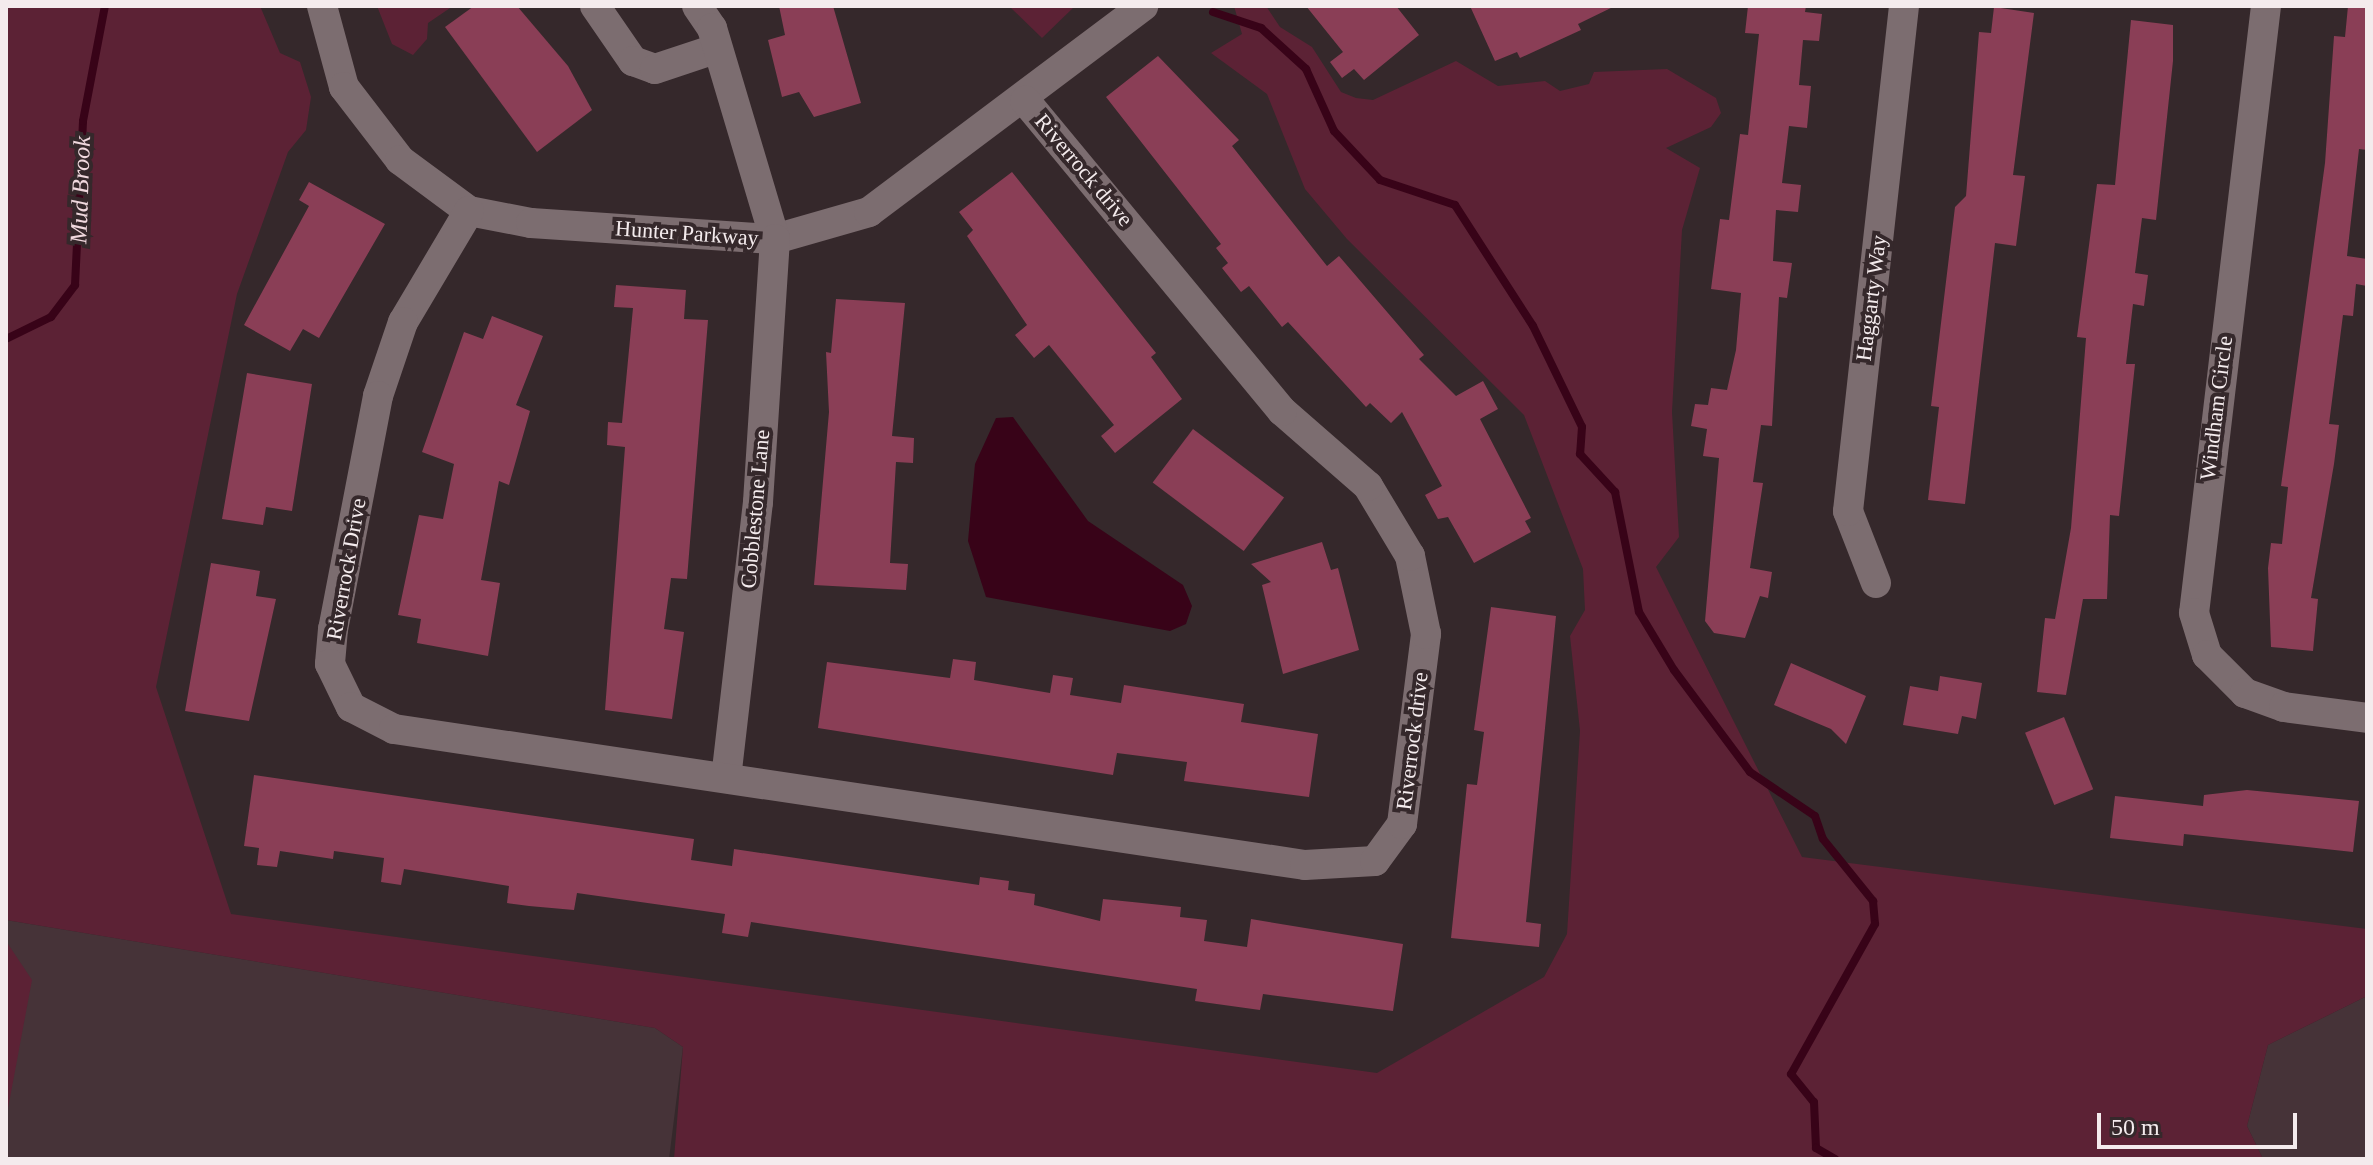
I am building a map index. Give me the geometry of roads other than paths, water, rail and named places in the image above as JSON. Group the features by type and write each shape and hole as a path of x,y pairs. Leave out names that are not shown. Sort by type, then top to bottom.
{"street":[{"name":"Hunter Parkway","path":"322,6 344,87 400,160 469,211 531,223 775,239 869,212 1025,100 1143,6"},
{"path":"595,6 633,61 655,69 715,49"},
{"path":"697,6 715,49 775,239"},
{"name":"Haggarty Way","path":"1876,583 1848,511 1904,6"},
{"name":"Windham Circle","path":"2266,6 2194,613 2207,655 2245,693 2354,717"},
{"name":"Riverrock drive","path":"726,777 1320,866 1375,861 1402,824 1426,634 1423,594 1392,518 1368,486 1282,411 1025,100"},
{"name":"Riverrock Drive","path":"469,211 403,322 378,396 330,664 351,707 394,729 726,777"},
{"name":"Cobblestone Lane","path":"726,777 758,502 775,239"}],"waterway":[{"name":"Mud Brook","path":"6,339 51,317 75,285 83,121 105,6"},
{"path":"1213,12 1261,28 1306,69 1334,131 1380,180 1455,205 1533,326 1582,427 1580,454 1615,492 1639,612 1674,670 1750,772 1815,816 1823,839 1873,901 1875,924 1791,1074 1814,1102 1816,1148 1835,1159"}]}
